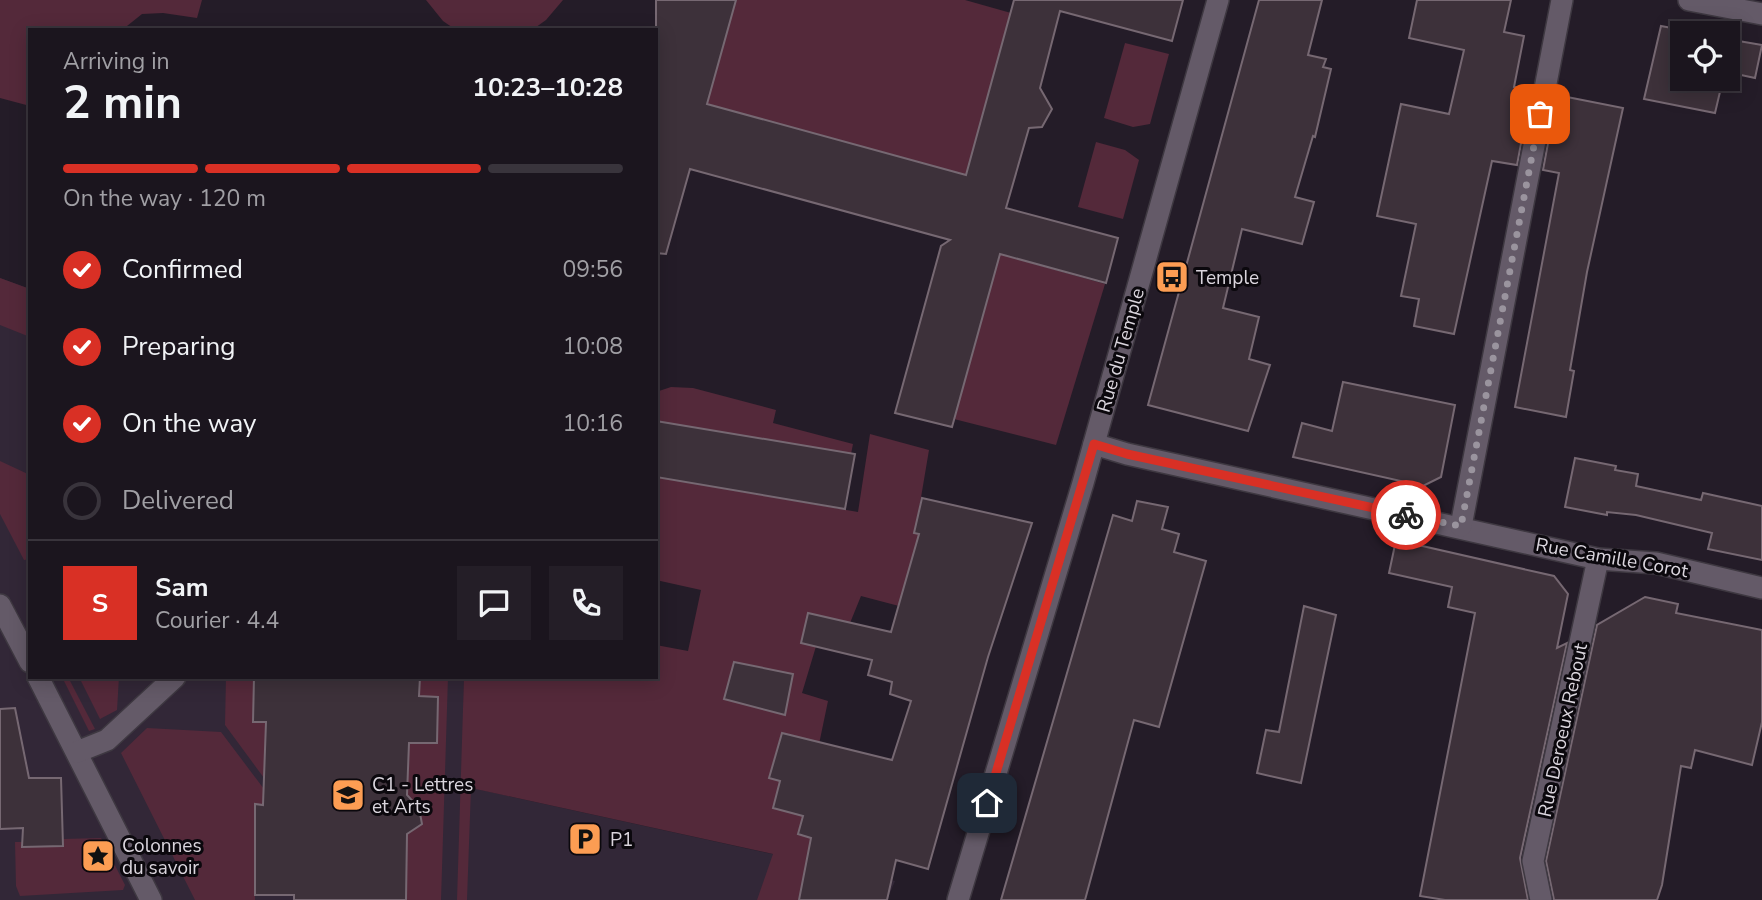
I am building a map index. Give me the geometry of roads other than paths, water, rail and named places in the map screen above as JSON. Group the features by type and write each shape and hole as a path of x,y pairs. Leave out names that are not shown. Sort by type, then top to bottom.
{"street":[{"name":"Rue du Temple","path":"958,900 1094,444 1218,0"},
{"path":"1461,526 1562,0"},
{"path":"1689,0 1762,14"},
{"name":"Rue Camille Corot","path":"1094,444 1598,559 1656,563 1762,588"},
{"name":"Rue Deroeux Rebout","path":"1541,900 1533,861 1598,559"},
{"path":"0,605 28,658"},
{"path":"39,679 151,900"},
{"path":"77,752 107,740 173,679"}],"place":[{"name":"Temple","path":"1172,277"},
{"name":"C1 - Lettres et Arts","path":"348,795"},
{"name":"P1","path":"585,839"},
{"name":"Colonnes du savoir","path":"98,856"}]}
